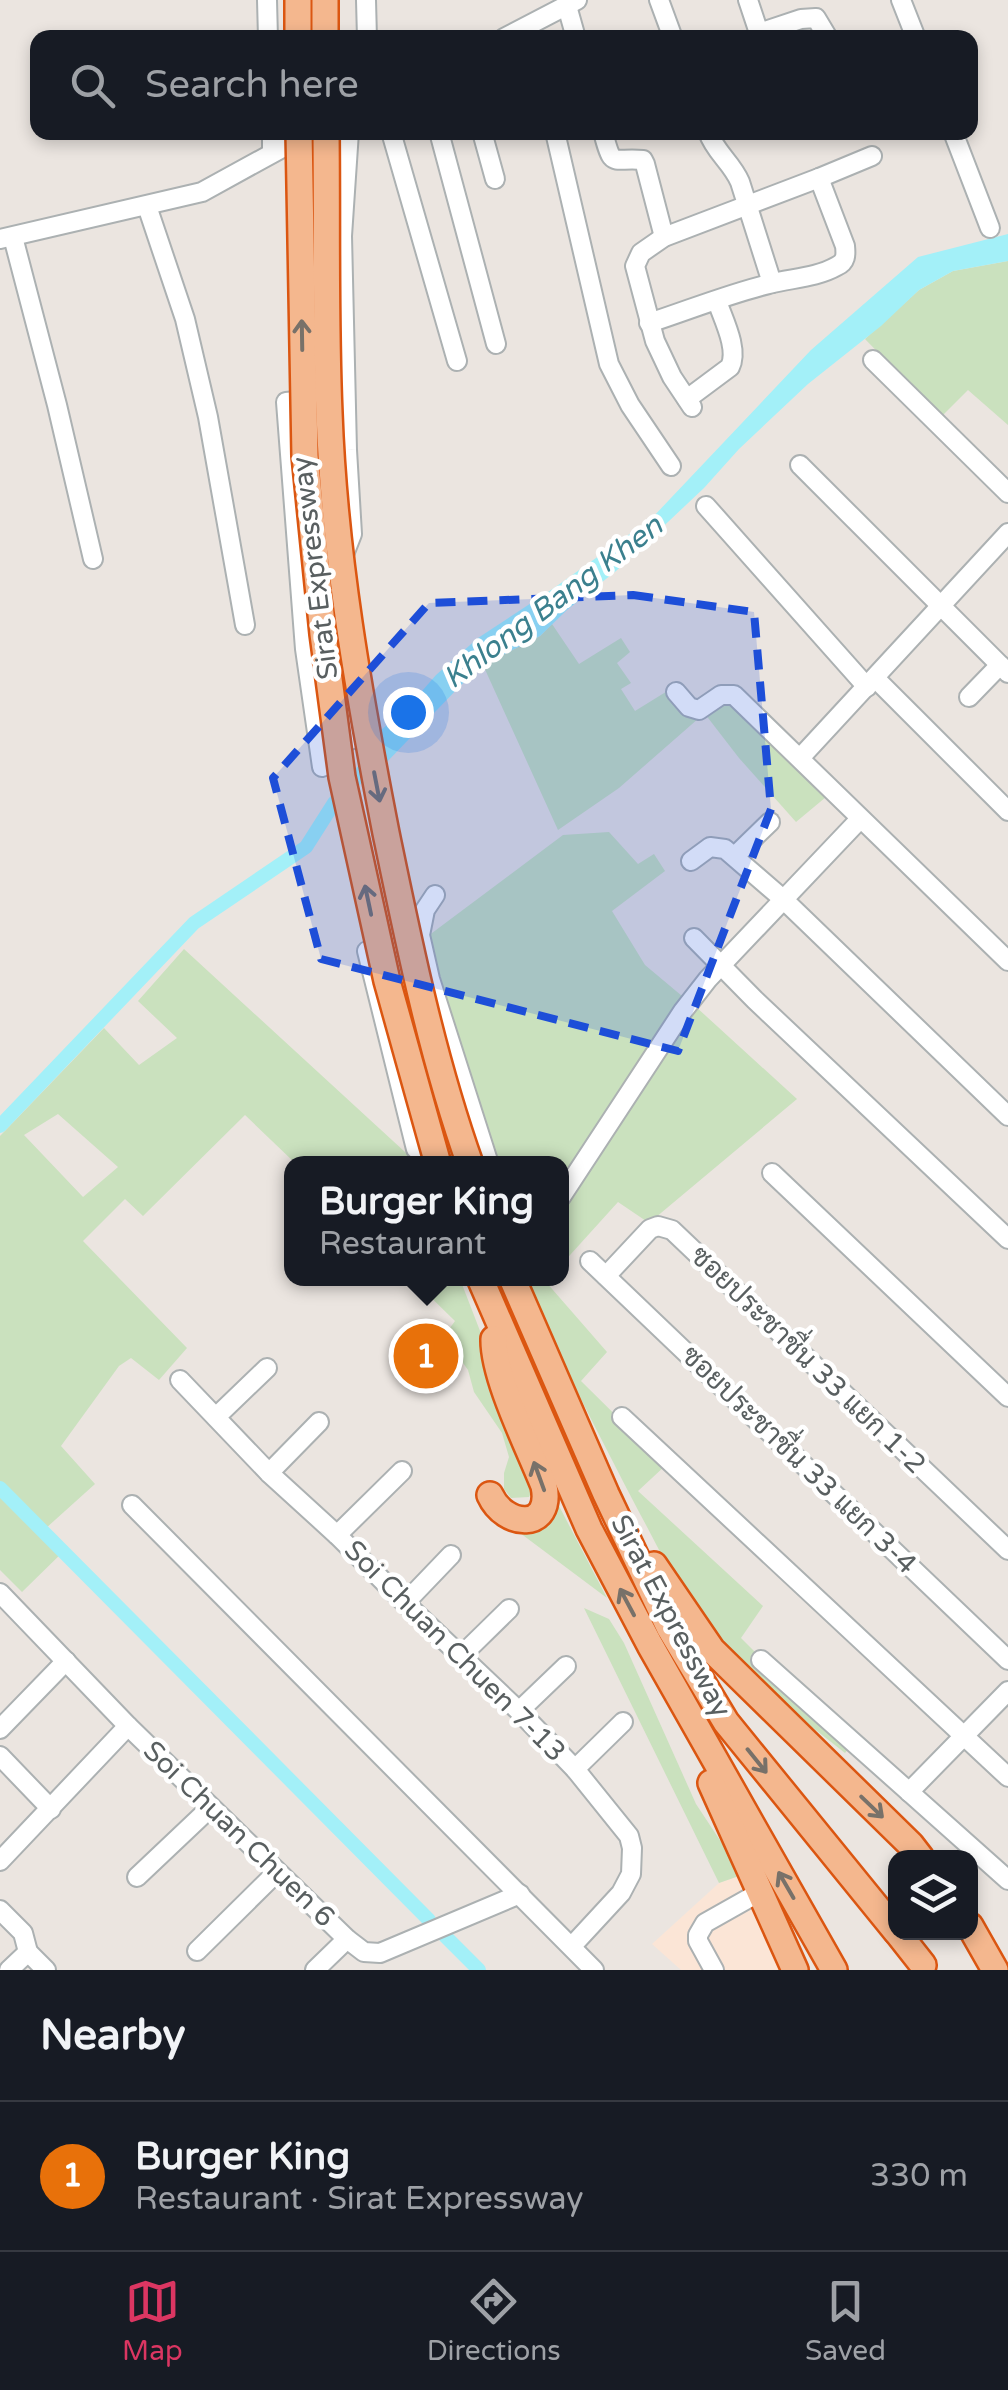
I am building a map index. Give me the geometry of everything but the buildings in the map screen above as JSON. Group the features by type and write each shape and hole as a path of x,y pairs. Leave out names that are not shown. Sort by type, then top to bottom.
{"highway":[{"path":"298,0 298,30"},
{"path":"325,0 326,30"},
{"name":"Sirat Expressway","path":"299,140 304,456 342,777 386,981 436,1156"},
{"name":"Sirat Expressway","path":"326,140 328,415 349,624 408,942 467,1156"},
{"name":"Sirat Expressway","path":"483,1286 589,1530 650,1646 834,1970"},
{"name":"Sirat Expressway","path":"516,1289 669,1627 726,1722 888,1922"},
{"path":"490,1495 496,1506 522,1521 542,1512 546,1499 503,1383 494,1348 493,1310"},
{"path":"606,1494 712,1650 915,1850"},
{"path":"650,1646 795,1970"},
{"name":"Sirat Expressway","path":"903,1940 923,1965"},
{"path":"978,1940 996,1970"}],"street":[{"path":"267,0 268,30"},
{"path":"366,0 367,30"},
{"path":"659,0 669,30"},
{"path":"748,0 758,30"},
{"path":"901,0 913,30"},
{"path":"532,30 564,4 573,30"},
{"path":"769,30 816,18 823,30"},
{"path":"272,140 272,153"},
{"path":"93,559 57,404 6,238 183,198 216,186 296,140"},
{"path":"348,140 342,236 352,534 336,574 350,740"},
{"path":"394,140 457,361"},
{"path":"442,140 496,344"},
{"path":"484,140 494,179"},
{"path":"556,140 610,364 630,405 671,466"},
{"path":"605,140 613,160 637,159 646,164 664,237"},
{"path":"712,140 734,169 772,283"},
{"path":"956,140 990,228"},
{"path":"717,301 734,362 690,403 662,358 649,323 635,266 637,259 646,247 664,237 872,156"},
{"path":"649,323 843,262 845,246 819,178"},
{"path":"147,206 184,319 200,385 245,625"},
{"path":"874,360 1008,493"},
{"path":"322,768 305,649 286,402 346,395"},
{"path":"800,465 1004,669 969,696"},
{"path":"706,506 871,682 1008,811"},
{"path":"800,758 1008,533"},
{"path":"676,692 698,710 721,694 734,695 1008,962"},
{"path":"569,1185 708,978 860,819"},
{"path":"735,856 770,822"},
{"path":"691,861 710,847 725,849 735,856 1008,1116"},
{"path":"435,895 425,910 420,935 430,979 486,1156"},
{"path":"416,1149 367,951 420,935"},
{"path":"694,938 754,1000 1008,1238"},
{"path":"772,1173 1008,1397"},
{"name":"ซอยประชาชื่น 33 แยก 1-2","path":"606,1276 650,1229 658,1226 672,1230 1008,1550"},
{"name":"ซอยประชาชื่น 33 แยก 3-4","path":"590,1261 1008,1660"},
{"path":"216,1417 267,1368"},
{"name":"Soi Chuan Chuen 7-13","path":"180,1380 270,1473 519,1711 575,1769 629,1836 632,1862 621,1893 572,1946"},
{"path":"622,1417 1008,1777"},
{"path":"270,1473 319,1422"},
{"path":"337,1535 402,1471"},
{"path":"132,1506 572,1946 586,1968"},
{"path":"405,1603 450,1555"},
{"name":"Soi Chuan Chuen 6","path":"0,1593 128,1726 346,1939 364,1952 380,1953 520,1894"},
{"path":"461,1656 509,1609"},
{"path":"761,1660 1008,1880"},
{"path":"0,1729 66,1661"},
{"path":"519,1711 566,1666"},
{"path":"909,1792 1008,1691"},
{"path":"575,1769 623,1722"},
{"path":"0,1861 128,1726"},
{"path":"0,1756 51,1808"},
{"path":"138,1876 211,1807"},
{"path":"197,1951 277,1872"},
{"path":"714,1970 698,1941 702,1928 760,1892"},
{"path":"0,1910 23,1933 28,1952 46,1970"},
{"path":"315,1970 346,1939"},
{"path":"8,1970 28,1952"}],"highlighted area":[{"path":"633,595 754,612 771,809 678,1051 321,959 273,778 429,603"}],"shaded area":[{"path":"739,1876 779,1970 681,1970 652,1944 719,1883"}],"green space":[{"path":"1008,261 1008,425 968,390 941,417 865,339 919,290 953,271"},
{"path":"552,624 579,664 621,638 630,652 617,663 631,683 621,689 635,711 669,690 699,718 619,788 558,830 483,665 540,636"},
{"path":"728,699 826,797 796,822 705,714"},
{"path":"609,832 638,864 654,854 665,871 612,911 645,965 682,996 569,1168 569,1156 493,1156 428,936 563,835"},
{"path":"184,949 409,1156 288,1156 245,1115 143,1216 125,1199 83,1241 187,1348 159,1380 131,1358 119,1366 61,1446 95,1484 45,1529 68,1547 22,1592 0,1570 0,1136 104,1028 139,1065 177,1038 138,1001","holes":["58,1114 118,1167 83,1197 24,1135"]},
{"path":"695,1006 797,1099 649,1223 618,1202 569,1256 569,1201"},
{"path":"419,1286 463,1286 537,1479 529,1497 511,1498 504,1489 509,1457 502,1433 474,1392 468,1370 444,1336 455,1321"},
{"path":"529,1286 549,1286 607,1352 581,1381 666,1465 638,1491 763,1606 741,1638 850,1747 845,1753 755,1681 698,1617 594,1426"},
{"path":"558,1504 607,1598 508,1524 553,1515"},
{"path":"584,1608 609,1619 624,1643 696,1804 739,1876 719,1883"}],"water":[{"path":"1008,234 1008,261 953,271 919,290 808,384 616,571 540,636 483,665 385,764 380,731 436,675 478,638 652,518 811,350 918,257"}],"waterway":[{"name":"Khlong Bang Khen","path":"0,1126 194,923 306,847 334,803 374,759"},
{"path":"0,1488 429,1920"},
{"path":"445,1936 479,1970"}],"place":[{"name":"Burger King","path":"426,1356"}]}
